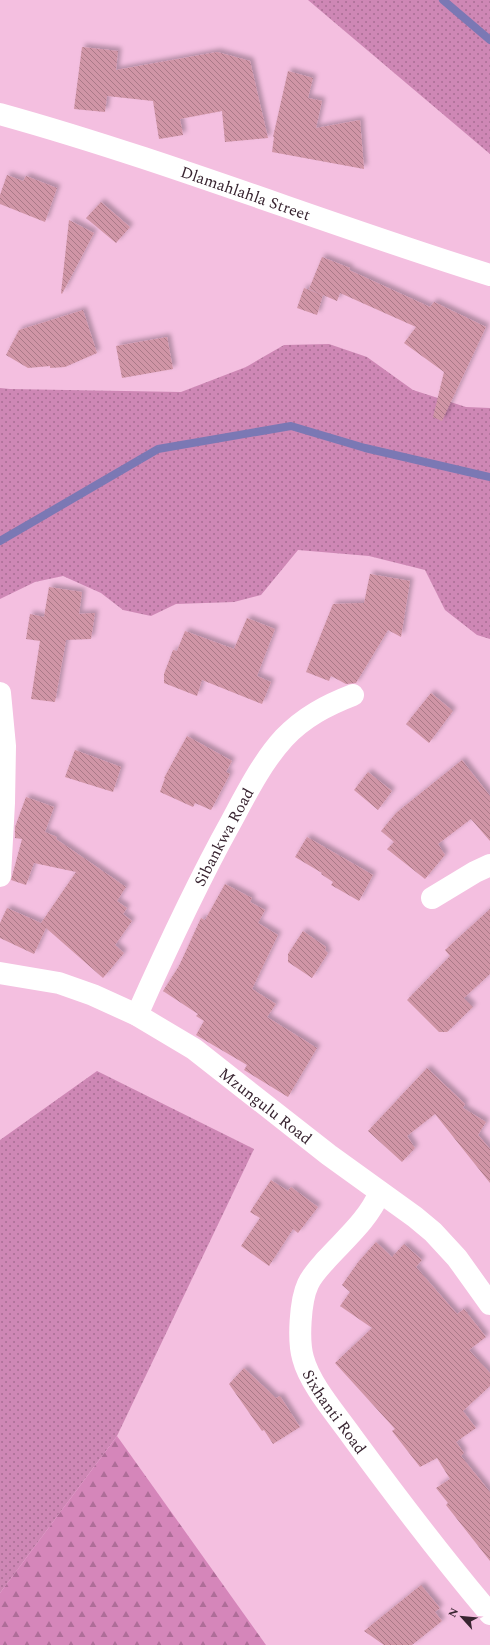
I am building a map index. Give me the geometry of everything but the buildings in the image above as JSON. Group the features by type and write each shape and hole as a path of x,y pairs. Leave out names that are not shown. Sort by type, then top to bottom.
{"street":[{"name":"Dlamahlahla Street","path":"0,114 54,129 316,216 406,249 490,275"},
{"path":"0,693 5,746 0,876"},
{"name":"Sibankwa Road","path":"137,1015 203,872 266,762 284,738 301,722 325,706 353,695"},
{"path":"432,898 475,872 490,865"},
{"name":"Mzungulu Road","path":"0,973 59,983 93,995 137,1015 194,1049 329,1155 433,1232 457,1258 490,1304"},
{"name":"Sixhanti Road","path":"380,1192 375,1203 363,1221 328,1258 308,1284 302,1308 300,1334 303,1359 315,1384 376,1470 427,1537 490,1614"}],"shaded area":[{"path":"308,0 490,0 490,154"},
{"path":"329,344 367,357 413,390 466,407 490,408 490,639 477,635 445,610 425,570 369,556 298,550 261,595 234,602 176,604 151,616 123,610 101,593 63,576 35,582 0,599 0,388 181,392 246,367 284,345"},
{"path":"97,1071 254,1149 117,1436 0,1593 0,1140"}],"green space":[{"path":"117,1436 266,1645 0,1645 0,1593"}],"waterway":[{"path":"443,0 490,40"},
{"path":"0,541 158,449 291,426 365,448 490,477"}]}
